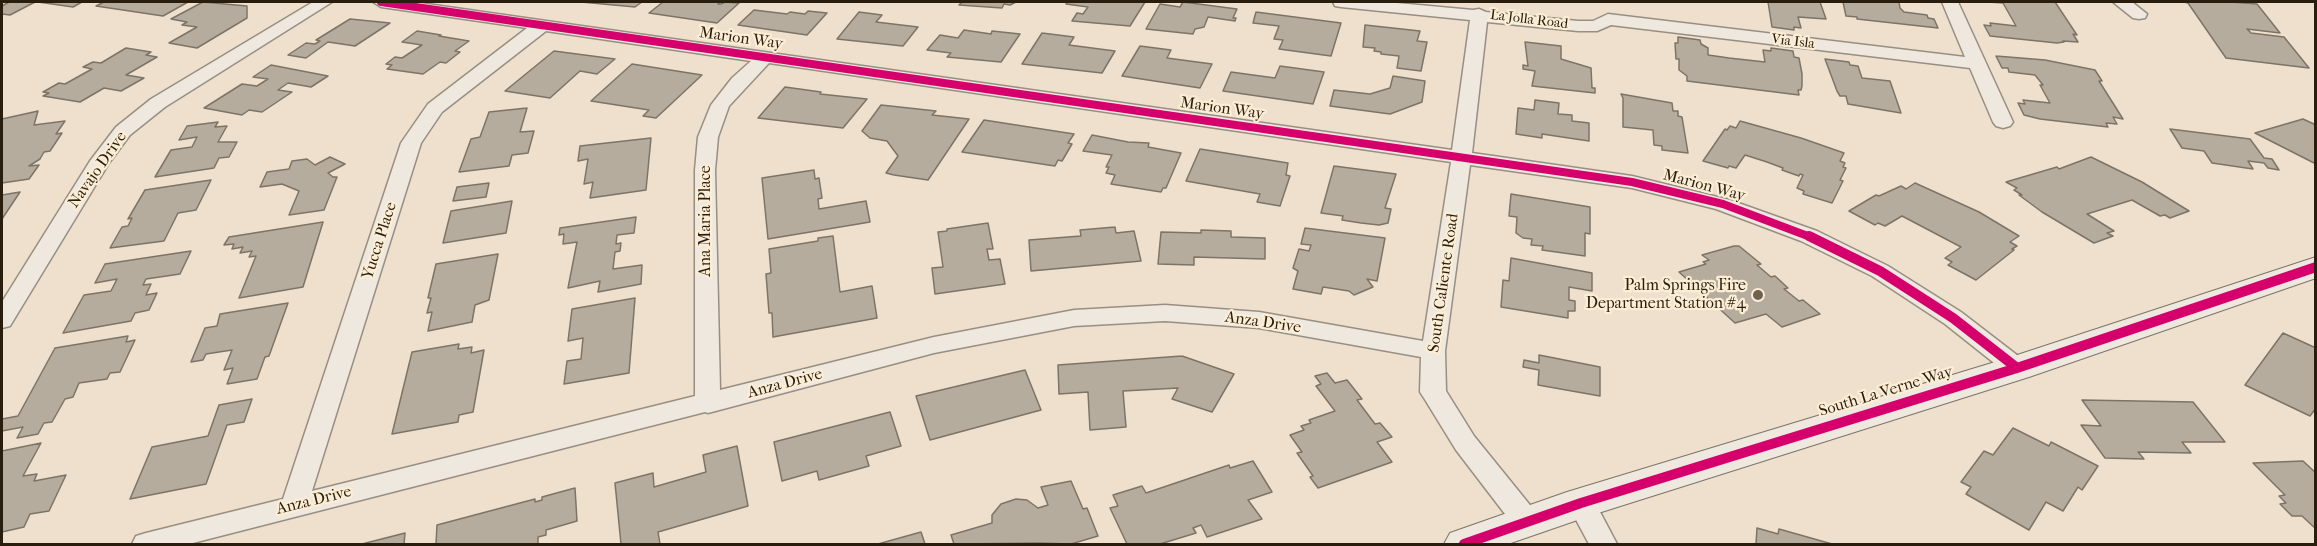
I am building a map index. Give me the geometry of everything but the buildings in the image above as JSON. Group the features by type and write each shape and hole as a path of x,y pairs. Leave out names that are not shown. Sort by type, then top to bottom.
{"street":[{"name":"Navajo Drive","path":"2,320 100,161 123,131 166,98 324,2"},
{"name":"Marion Way","path":"381,2 1632,182 1723,204 1798,232 1881,271 1953,318 2017,368"},
{"name":"La Jolla Road","path":"1341,2 1479,14 1578,26 1597,26 1608,10"},
{"path":"1950,2 2003,122"},
{"path":"2121,2 2139,14"},
{"name":"Via Isla","path":"1608,10 1978,64"},
{"name":"South Caliente Road","path":"1479,14 1433,351 1433,392 1465,443 1528,523"},
{"name":"Yucca Place","path":"294,506 411,143 435,108 541,26"},
{"name":"Ana Maria Place","path":"708,404 705,170 708,137 720,105 765,57"},
{"name":"South La Verne Way","path":"1464,544 1581,503 2017,368 2316,267"},
{"name":"Anza Drive","path":"146,544 708,404 934,345 1074,318 1165,313 1259,320 1433,351"},
{"path":"1581,503 1604,544"}],"cycle path":[{"path":"381,2 1632,182 1723,204 1809,236 1880,271 1953,318 2017,368"},
{"path":"1464,544 1581,503 2017,368 2316,267"}],"place":[{"name":"Palm Springs Fire Department Station #4","path":"1758,295"}]}
